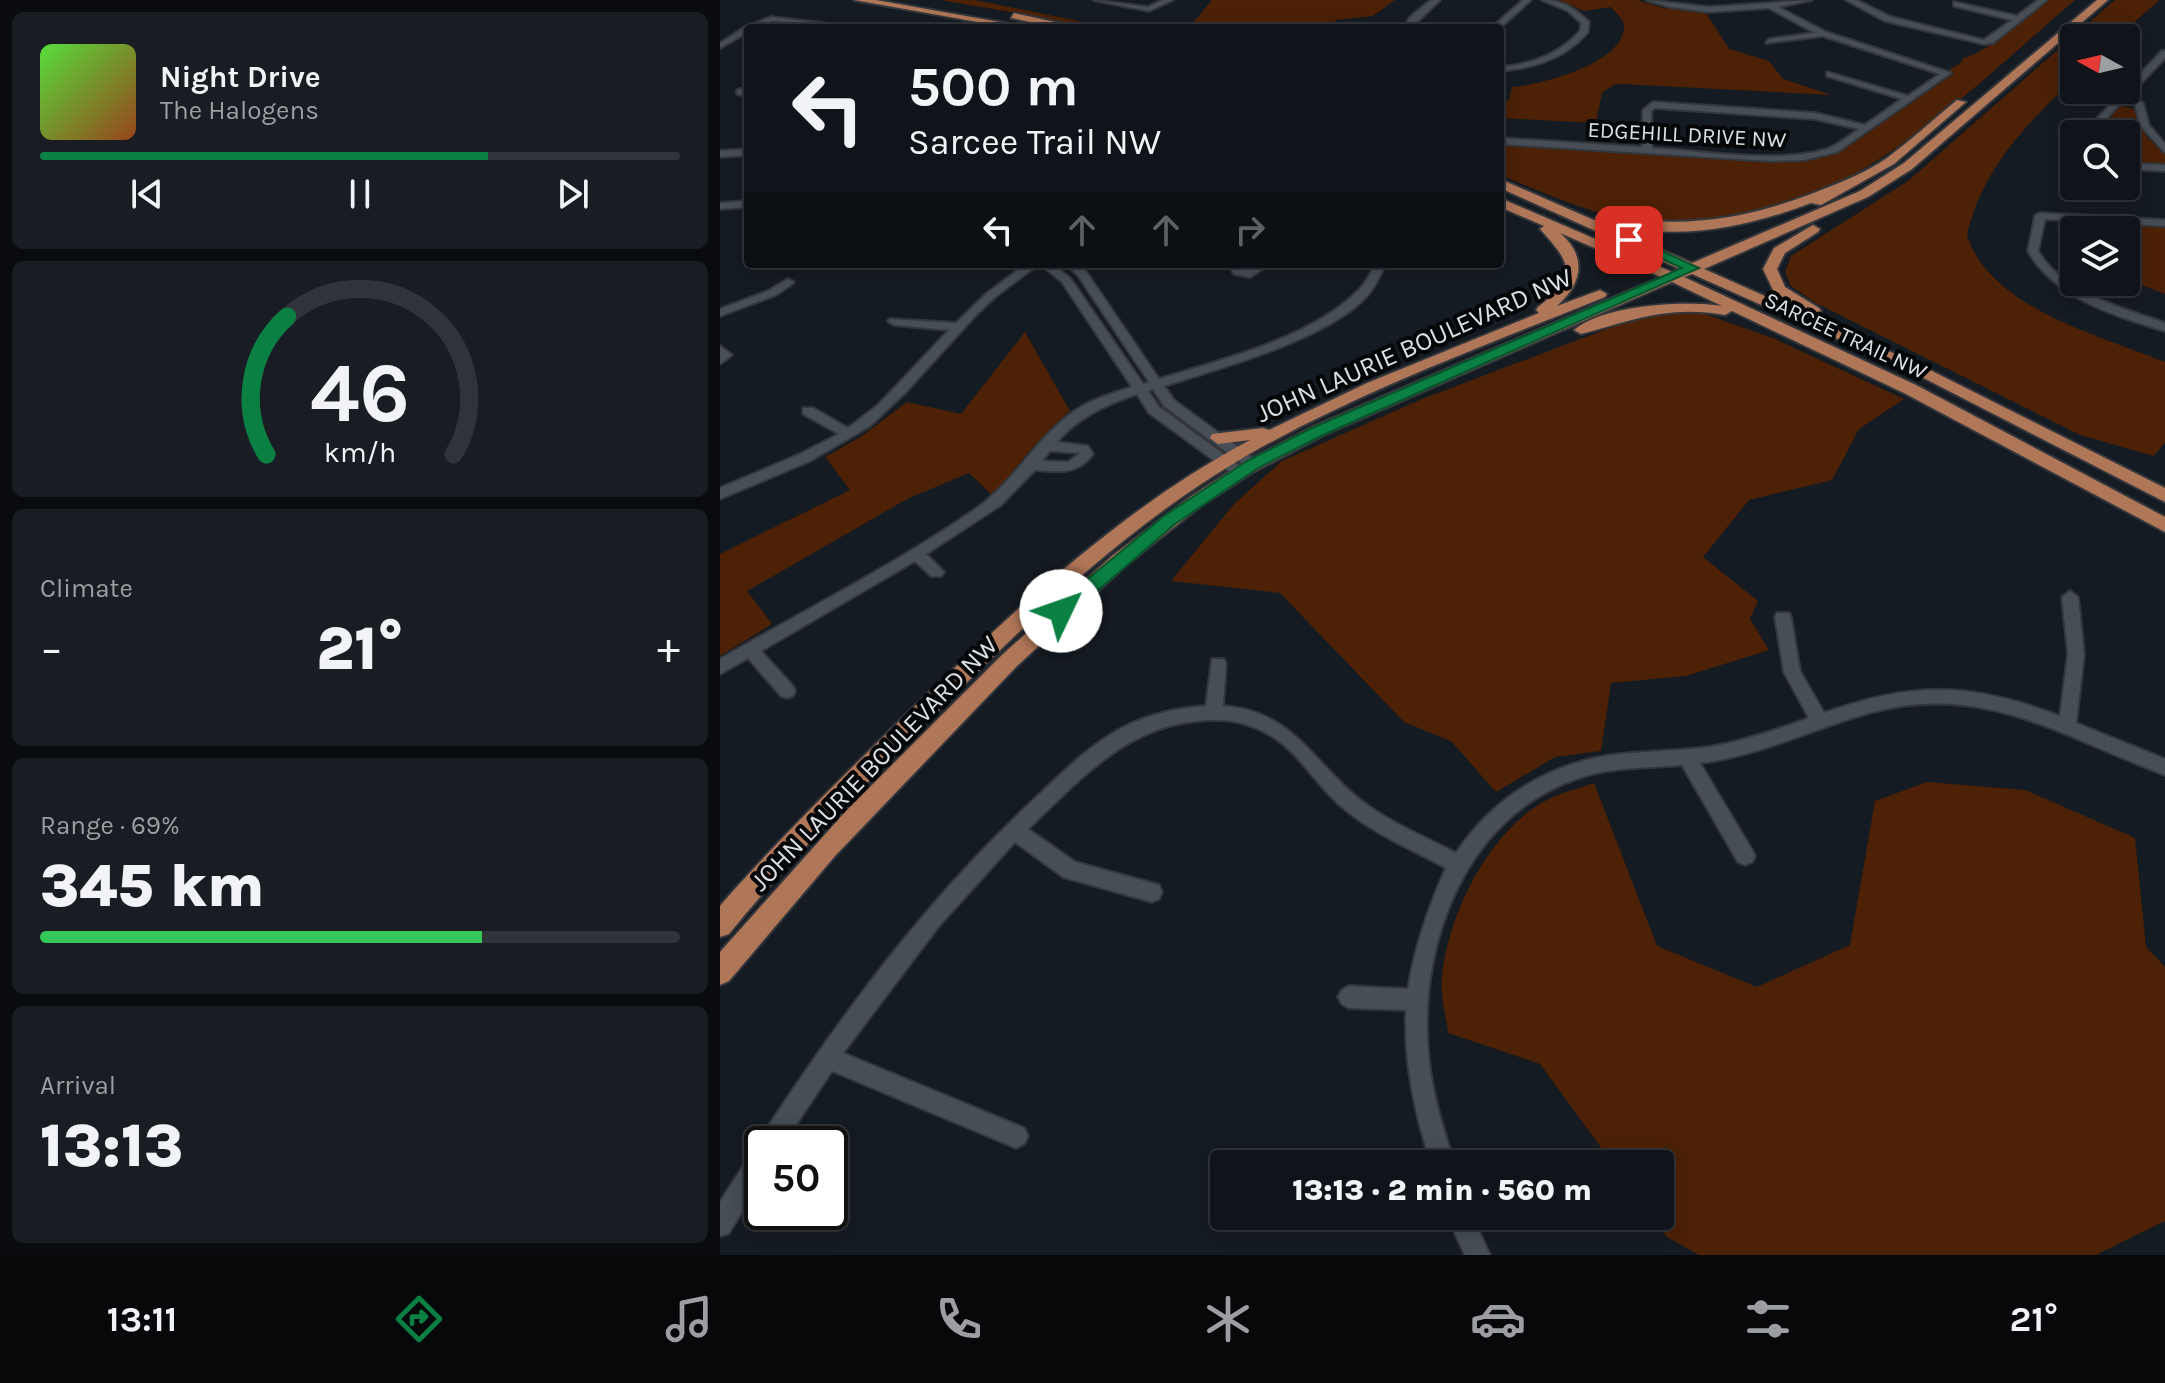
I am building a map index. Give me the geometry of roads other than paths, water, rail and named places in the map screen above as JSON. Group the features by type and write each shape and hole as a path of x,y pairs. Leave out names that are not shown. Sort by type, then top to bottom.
{"main road":[{"path":"859,0 1004,24"},
{"path":"916,0 1047,24"},
{"path":"2002,69 2085,0"},
{"name":"JOHN LAURIE BOULEVARD NW","path":"720,972 787,890 866,804 985,684 1092,584 1238,463 1294,423 1482,341 1864,194 1908,166 2103,0"},
{"name":"JOHN LAURIE BOULEVARD NW","path":"720,925 858,777 1012,627 1130,528 1238,463 1471,366 1846,187 1890,161 1968,96"},
{"path":"1504,182 1598,217 1672,229 1709,228 1758,218 1846,187"},
{"name":"SARCEE TRAIL NW","path":"1504,182 1910,389 2165,525"},
{"path":"1864,194 1859,201 1779,251 1773,260 1772,279 1788,296 1903,357 1915,368"},
{"path":"1482,341 1557,300 1565,291 1574,270 1571,252 1554,234 1505,205"},
{"name":"SARCEE TRAIL NW","path":"1505,205 1792,314 1915,368 2165,496"},
{"path":"1471,366 1631,312 1688,304 1726,311 1910,389"},
{"path":"1218,438 1249,436 1294,423"}],"street":[{"path":"1098,0 1149,9 1169,0"},
{"path":"1410,24 1436,0"},
{"path":"1500,24 1527,0"},
{"path":"1504,68 1545,60 1559,53 1584,32 1585,22 1579,14 1546,0"},
{"path":"1650,0 1709,10 1808,0"},
{"path":"1850,0 1888,19 1979,42 1990,41 2043,0"},
{"path":"1957,4 2018,19"},
{"name":"EDGEHILL DRIVE NW","path":"1504,141 1770,158 1804,157 1834,150 1946,72 1823,34 1771,6"},
{"path":"759,24 771,19 813,24"},
{"path":"720,46 744,31"},
{"path":"1769,41 1823,34"},
{"path":"2140,81 2160,65 2165,53"},
{"path":"1830,74 1910,99"},
{"path":"2100,120 2115,104"},
{"path":"2139,104 2145,125 2165,150"},
{"path":"1647,150 1647,110 1653,105 1815,116 1866,128"},
{"path":"720,154 744,152"},
{"path":"2140,167 2165,168"},
{"path":"720,206 744,204"},
{"path":"720,213 744,212"},
{"path":"2165,223 2040,216 2033,251 2043,268 2062,284 2165,327"},
{"path":"720,494 849,434 880,411 912,380 957,327 994,291 1028,268"},
{"path":"1050,268 1066,280 1138,388 1168,423 1238,463"},
{"path":"1076,268 1169,403 1185,418 1218,438 1238,463"},
{"path":"1236,268 1238,272 1250,274 1258,268"},
{"path":"720,667 916,553 996,502 1034,465 1063,426 1090,407 1138,388 1300,335 1323,324 1351,305 1371,284 1379,268"},
{"path":"720,313 772,293 788,282"},
{"path":"894,321 957,327"},
{"path":"720,350 726,355 720,360"},
{"path":"808,411 849,434"},
{"path":"1034,465 1071,468 1081,462 1086,454 1083,449 1047,446"},
{"path":"916,553 936,572"},
{"path":"2067,726 2076,654 2070,597"},
{"path":"1783,617 1792,672 1820,722"},
{"path":"750,649 787,691"},
{"path":"1214,713 1218,664"},
{"path":"1438,1150 1420,1079 1416,1037 1417,1000 1432,922 1457,863 1478,834 1499,814 1553,779 1578,770 1725,752 1884,700 1942,695 2004,704 2067,726 2165,767"},
{"path":"782,1126 828,1058 944,904 1013,829 1098,753 1148,725 1214,713 1256,720 1290,739 1343,797 1365,814 1457,863"},
{"path":"1686,756 1745,856"},
{"path":"1013,829 1070,870 1152,892"},
{"path":"1349,997 1417,1000"},
{"path":"828,1058 1016,1136"},
{"path":"720,1224 744,1186"},
{"path":"1466,1230 1478,1255"}]}
